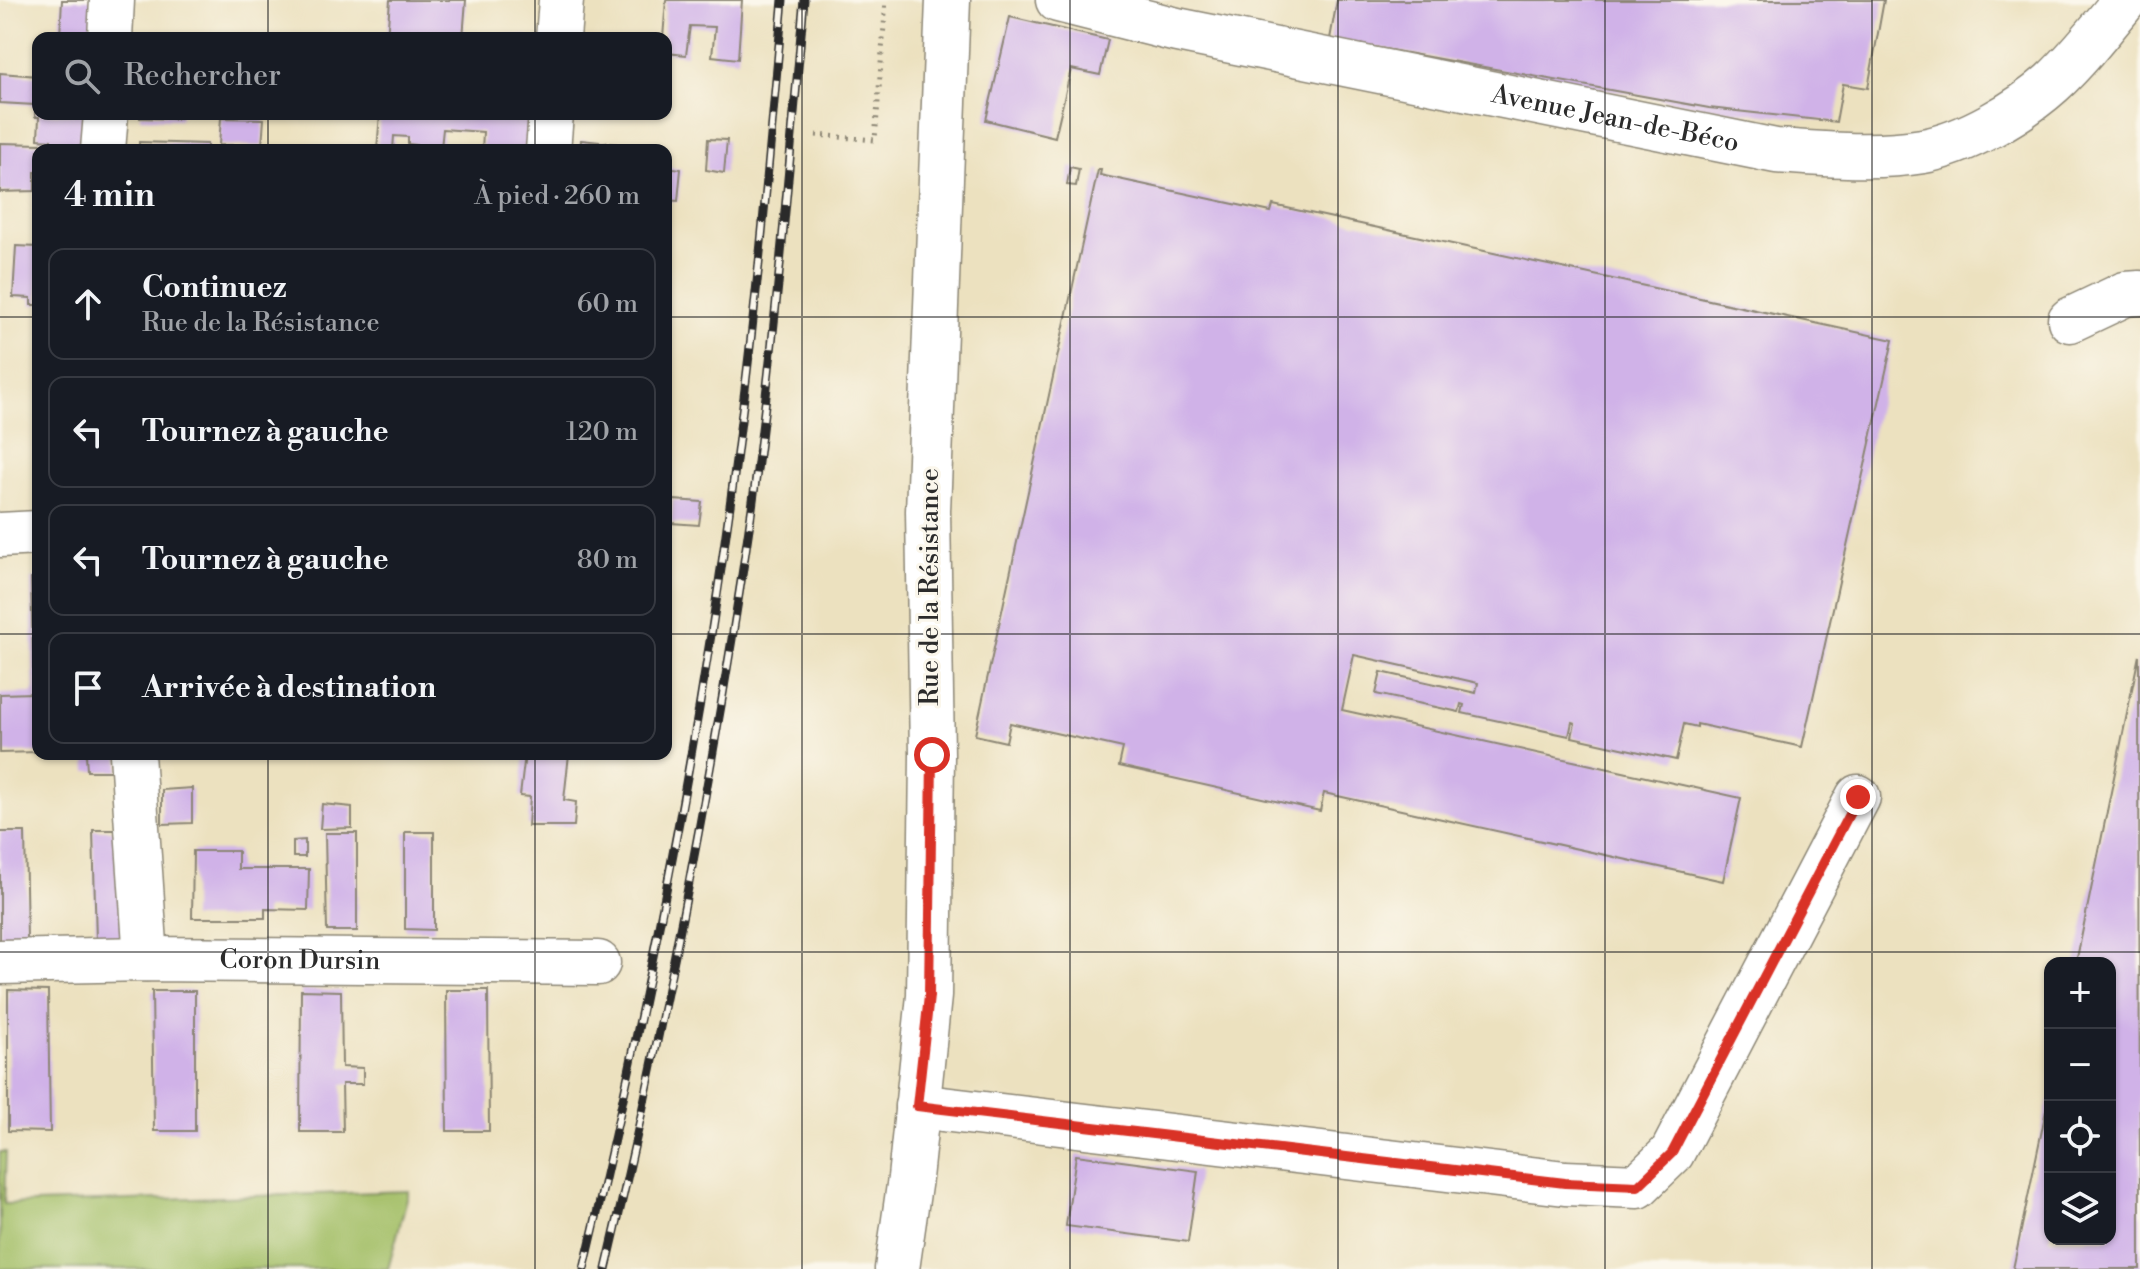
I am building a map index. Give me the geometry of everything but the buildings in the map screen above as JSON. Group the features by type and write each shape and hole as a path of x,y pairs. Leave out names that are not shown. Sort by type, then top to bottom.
{"street":[{"path":"110,32 112,0"},
{"path":"558,32 561,0"},
{"name":"Rue de la Résistance","path":"897,1269 929,996 932,755 928,511 948,0"},
{"name":"Avenue Jean-de-Béco","path":"1058,0 1193,33 1776,151 1855,157 1924,151 1960,141 2007,116 2051,83 2113,15"},
{"path":"104,144 106,120"},
{"path":"548,144 550,120"},
{"path":"2070,320 2125,294 2140,293"},
{"path":"0,535 32,533"},
{"path":"132,760 146,959"},
{"path":"917,1106 1565,1183 1638,1186 1672,1153 1858,797"},
{"name":"Coron Dursin","path":"0,962 146,959 598,963"}],"path":[{"path":"816,135 875,140 886,0"}],"green space":[{"path":"0,1152 6,1152 4,1204 409,1191 388,1269 0,1269"}],"railway":[{"path":"584,1269 655,947 713,623 749,354 783,0"},
{"path":"606,1269 688,890 738,604 768,381 804,0"}],"route":[{"path":"932,755 929,996 917,1106 1565,1183 1638,1186 1672,1153 1858,797"}]}
